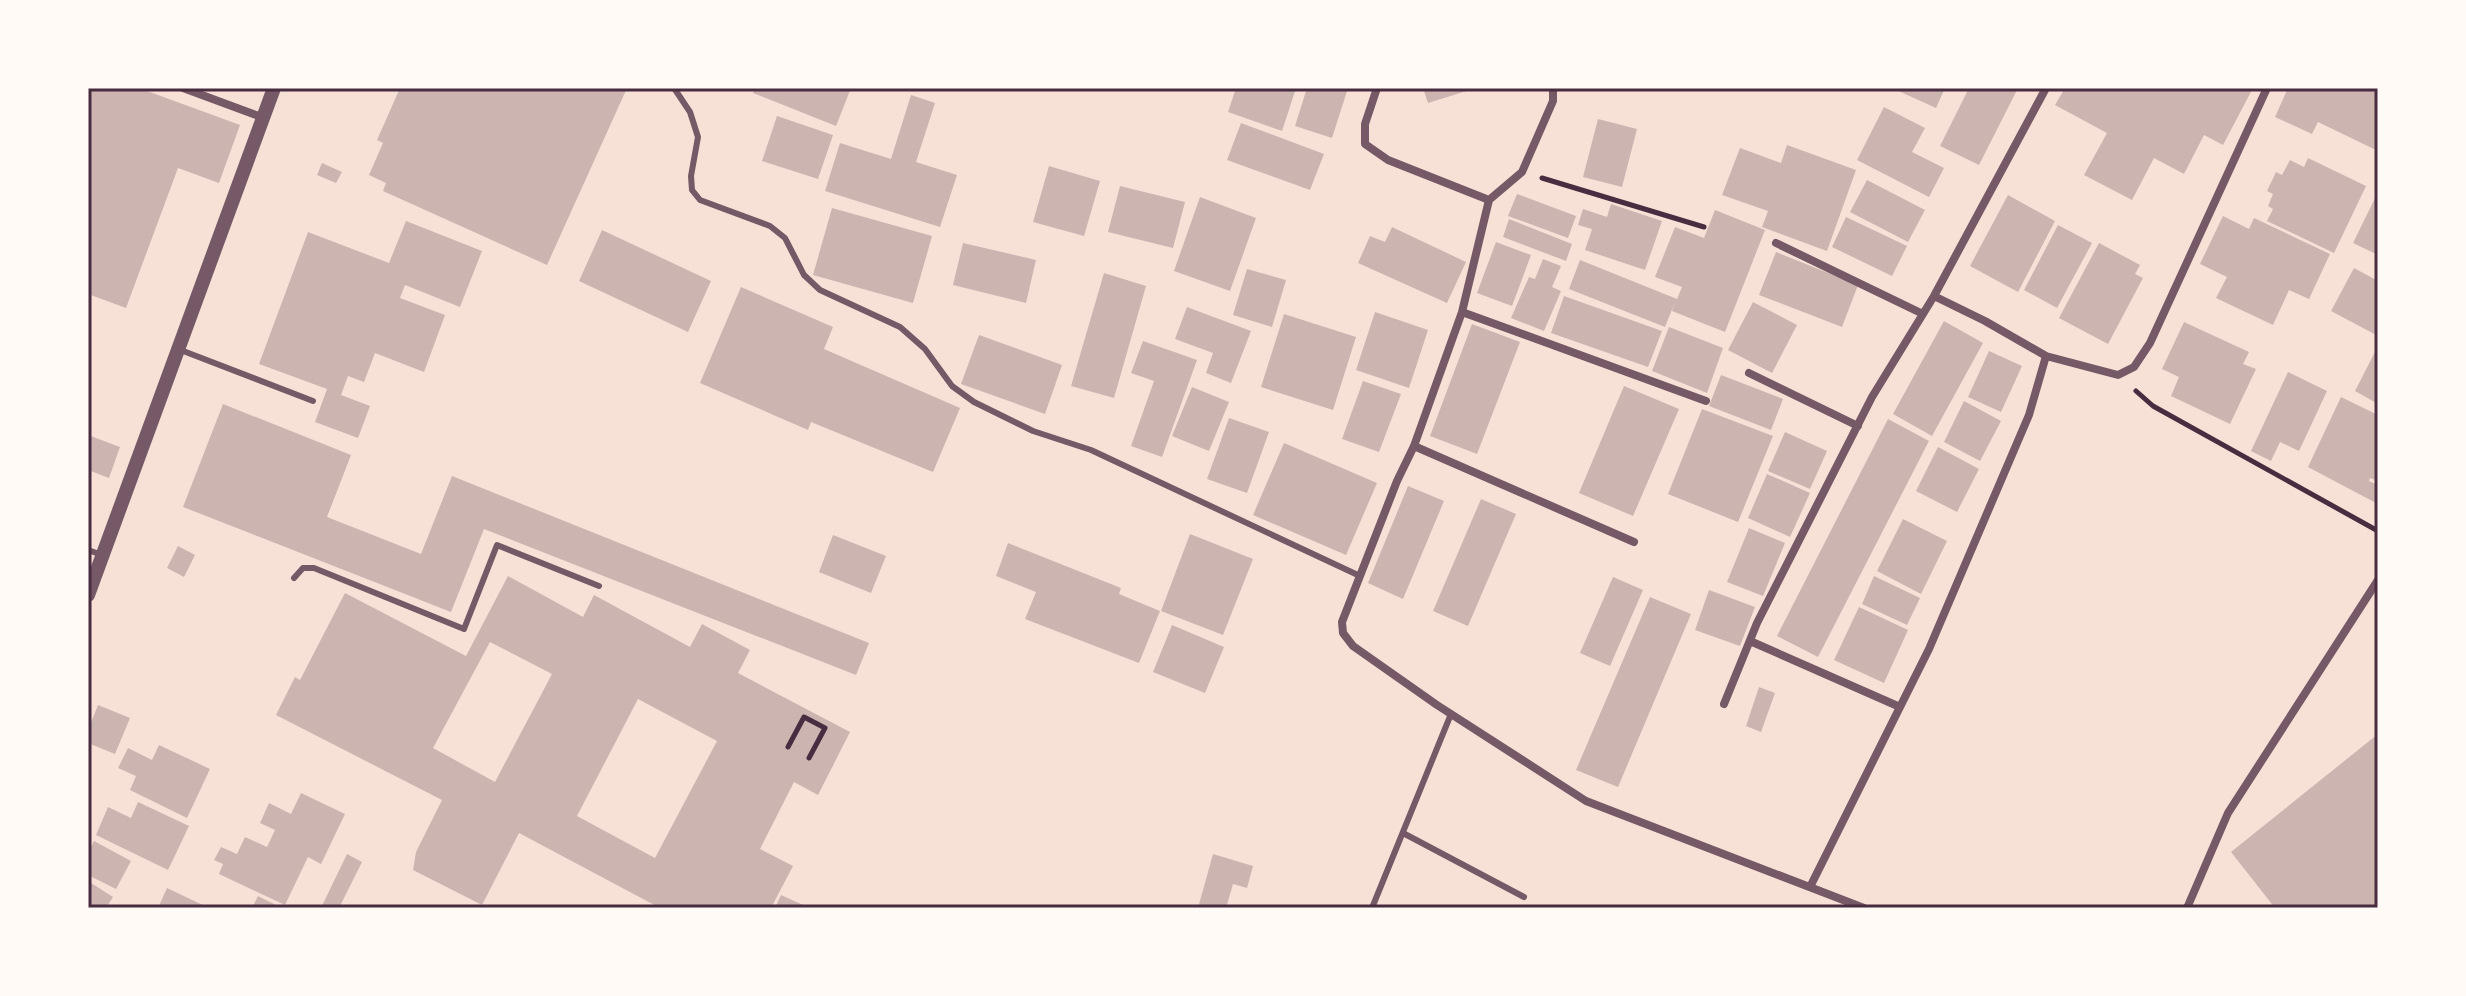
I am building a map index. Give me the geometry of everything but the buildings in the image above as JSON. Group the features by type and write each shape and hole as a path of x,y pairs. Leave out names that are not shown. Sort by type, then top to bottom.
{"street":[{"path":"183,88 264,118"},
{"path":"88,595 95,553 178,349 274,88"},
{"path":"1377,88 1365,124 1365,144 1388,160 1489,200"},
{"path":"1553,88 1553,101 1522,172 1489,200 1462,312 1414,446 1397,481 1342,622 1343,633 1353,646 1451,714 1586,801 1864,908"},
{"path":"1724,704 1750,641 1872,397 1934,296 2046,88"},
{"path":"1934,296 2046,356 2118,375 2134,367 2150,343 2267,88"},
{"path":"1776,243 1923,314"},
{"path":"1462,312 1706,401"},
{"path":"1810,887 1929,649 2029,415 2046,356"},
{"path":"1749,373 1858,426"},
{"path":"1414,446 1634,542"},
{"path":"2187,908 2228,813 2378,580"},
{"path":"1750,641 1900,707"}],"lane":[{"path":"674,88 690,112 698,137 691,176 692,190 700,200 770,226 785,238 804,275 820,290 900,327 925,349 952,386 974,402 1033,431 1091,450 1360,576"},
{"path":"178,349 313,401"},
{"path":"294,578 303,568 314,568 464,629 497,545 599,586"},
{"path":"1372,908 1451,714"},
{"path":"1403,833 1524,897"}],"path":[{"path":"1522,172 1704,227"},
{"path":"2118,375 2153,406 2378,531"},
{"path":"788,747 804,717 825,728 809,758"}]}
